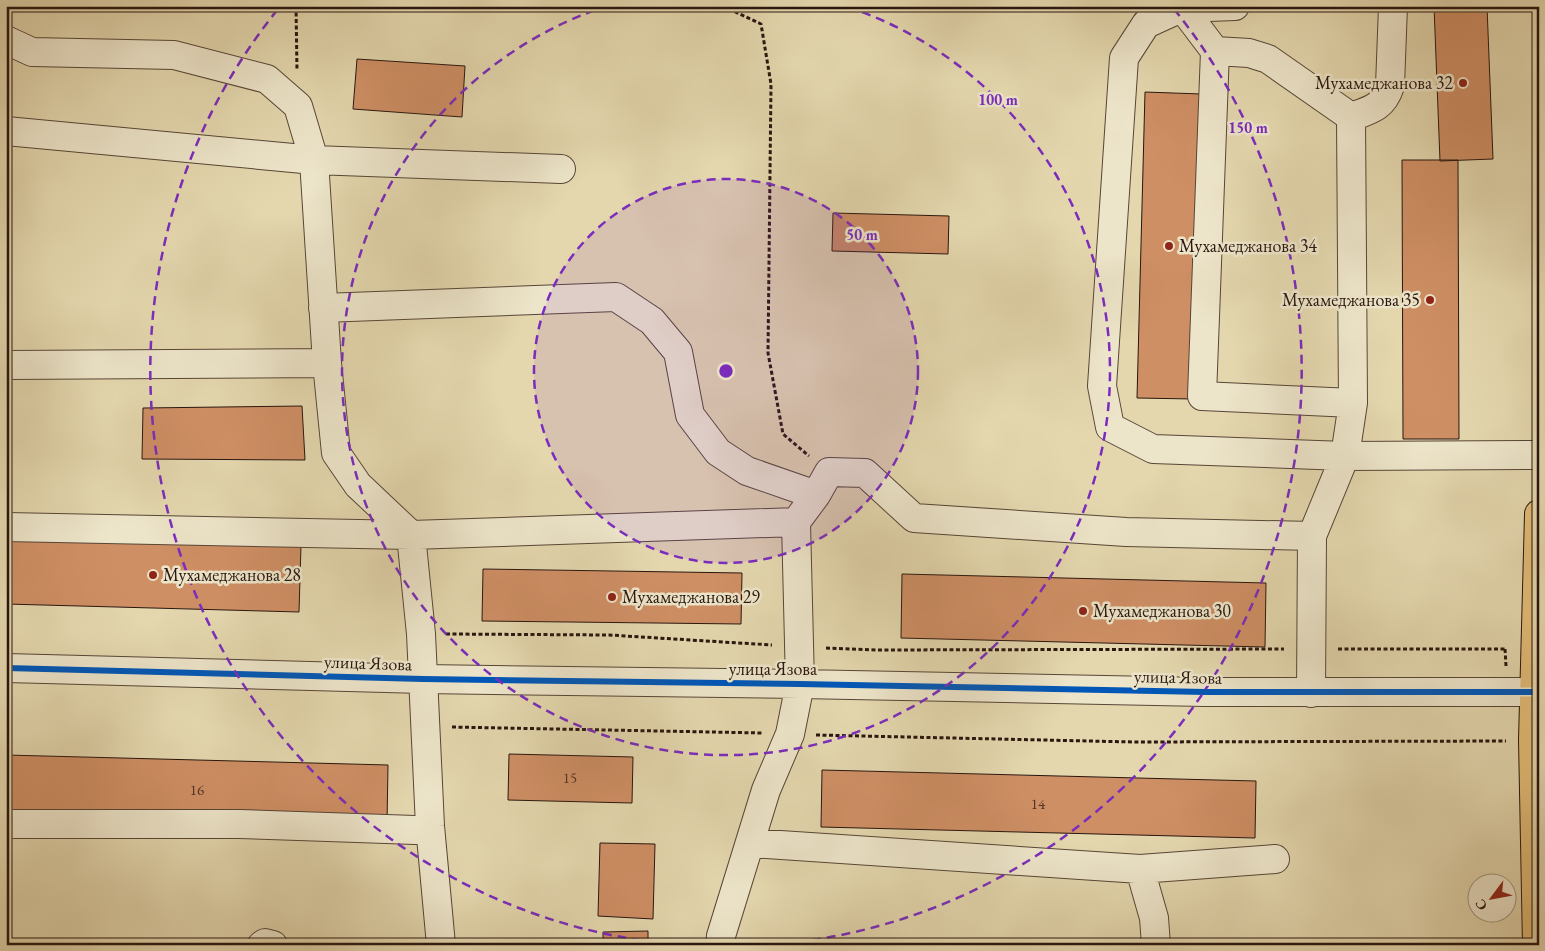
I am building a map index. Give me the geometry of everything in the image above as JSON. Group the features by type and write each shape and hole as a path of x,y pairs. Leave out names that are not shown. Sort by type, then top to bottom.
{"main road":[{"path":"1533,942 1533,740 1537,692 1539,514"}],"street":[{"path":"1235,6 1182,7 1146,24 1124,58 1102,386 1110,427 1153,449 1344,456 1539,456"},
{"path":"1351,117 1372,109 1382,103 1387,96 1390,86 1393,6"},
{"path":"1182,7 1215,51 1202,396 1353,403"},
{"path":"6,40 32,52 174,55 267,79 298,106 314,160 327,363 336,453 358,485 411,535 421,634 430,826 441,945"},
{"path":"1215,51 1249,53 1268,59 1351,117"},
{"path":"1311,693 1312,536 1344,456 1353,403 1351,117"},
{"path":"6,132 314,160 561,169"},
{"path":"324,308 616,297 652,321 678,352 690,415 718,452 747,471 822,484 865,473 914,518 1126,532 1312,536"},
{"path":"6,365 327,363"},
{"path":"720,945 721,936 766,790 790,734 800,684 796,522 822,484"},
{"path":"6,527 411,535 796,522"},
{"name":"улица Язова","path":"6,668 423,679 1311,693 1537,692"},
{"path":"6,824 239,824 416,830 423,830 430,826"},
{"path":"751,843 1140,869 1275,859"},
{"path":"1140,869 1154,918 1156,945"},
{"path":"262,945 274,945"}],"path":[{"path":"296,6 298,106"},
{"path":"723,6 761,24 771,84 768,353 783,434 822,484"},
{"path":"421,634 610,635 876,650 1505,648"},
{"path":"426,727 1134,742 1506,741"}],"building":[{"name":"Мухамеджанова 32","path":"1434,6 1487,6 1493,159 1440,161"},
{"path":"357,59 465,66 462,117 353,109"},
{"name":"Мухамеджанова 34","path":"1145,92 1201,94 1193,399 1137,398"},
{"name":"Мухамеджанова 35","path":"1402,160 1458,160 1459,439 1403,439"},
{"path":"833,213 949,216 948,254 832,251"},
{"path":"302,406 305,460 142,459 143,408"},
{"name":"Мухамеджанова 28","path":"6,538 301,545 299,612 6,604"},
{"name":"Мухамеджанова 29","path":"483,569 742,573 741,624 482,621"},
{"name":"Мухамеджанова 30","path":"902,574 1266,583 1265,647 901,638"},
{"path":"509,754 633,757 632,803 508,800"},
{"path":"6,755 388,765 387,824 6,814"},
{"path":"822,770 1256,781 1255,838 821,827"},
{"path":"600,843 655,844 653,919 598,916"},
{"path":"648,931 648,945 603,945 603,932"}],"cycle path":[{"path":"6,668 423,679 1205,692 1539,692"}],"place":[{"name":"Мухамеджанова 32","path":"1463,83"},
{"name":"Мухамеджанова 34","path":"1169,246"},
{"name":"Мухамеджанова 35","path":"1430,300"},
{"name":"Мухамеджанова 28","path":"153,575"},
{"name":"Мухамеджанова 29","path":"612,597"},
{"name":"Мухамеджанова 30","path":"1083,611"}]}
